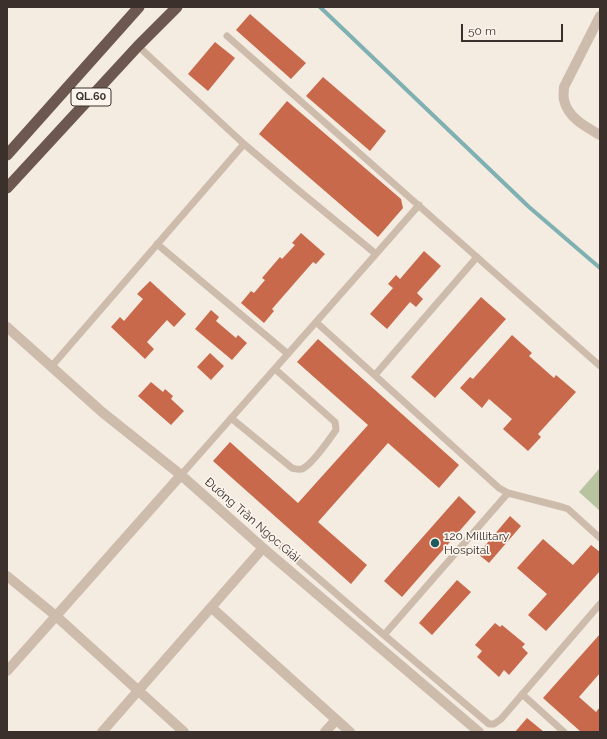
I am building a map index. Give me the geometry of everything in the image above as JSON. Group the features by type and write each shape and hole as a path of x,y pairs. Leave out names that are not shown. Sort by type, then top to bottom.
{"highway":[{"name":"QL.60","path":"7,188 138,46 177,7"},
{"name":"QL.60","path":"7,155 136,8"}],"street":[{"path":"600,16 564,87 563,99 569,112 579,122 600,135"},
{"name":"Đường Trần Ngọc Giải","path":"7,327 102,412 181,475 263,548 479,732"},
{"path":"7,671 181,475"},
{"path":"102,732 263,548"},
{"path":"7,576 56,616 184,732"},
{"path":"212,608 350,732"},
{"path":"325,732 336,720"}],"lane":[{"path":"227,36 600,366"},
{"path":"138,46 244,144 376,254"},
{"path":"51,367 244,144"},
{"path":"181,475 419,205"},
{"path":"157,244 288,354"},
{"path":"375,375 478,257"},
{"path":"316,322 500,488 508,493 568,509 600,538"},
{"path":"231,418 292,468 300,470 308,466 329,441 336,430 335,422 274,369"},
{"path":"384,635 508,493"},
{"path":"281,546 489,724 494,724 501,719 600,604"},
{"path":"522,694 564,732"}],"green space":[{"path":"600,468 600,511 579,492"}],"building":[{"path":"250,14 306,63 291,79 236,30"},
{"path":"215,42 235,58 208,91 188,74"},
{"path":"323,77 386,131 370,151 306,96"},
{"path":"287,101 401,199 403,208 378,237 259,134"},
{"path":"301,233 325,254 316,264 313,262 272,309 274,311 264,323 241,303 251,291 254,293 265,280 262,278 280,257 282,259 295,245 292,243"},
{"path":"424,251 441,266 417,293 423,299 416,307 410,302 387,329 370,314 393,288 388,284 396,275 400,279"},
{"path":"150,281 186,314 174,327 167,320 147,342 154,349 145,359 111,327 120,317 124,321 143,299 137,294"},
{"path":"481,297 506,319 435,398 411,377"},
{"path":"211,310 219,317 216,321 236,338 238,335 247,343 232,360 195,329"},
{"path":"512,335 532,353 529,356 554,378 556,375 576,392 538,434 541,437 528,451 503,429 512,419 489,399 482,408 460,388 470,377 473,379"},
{"path":"318,339 459,465 439,488 388,443 318,522 367,565 351,584 213,461 230,442 298,503 368,425 297,362"},
{"path":"210,353 224,366 211,380 197,367"},
{"path":"151,382 163,392 165,389 173,396 171,399 184,411 171,425 138,396"},
{"path":"459,496 476,512 402,597 384,581"},
{"path":"510,516 521,526 489,563 478,554"},
{"path":"543,539 573,565 591,545 600,552 600,571 546,631 528,615 547,594 517,568"},
{"path":"457,580 471,592 432,635 419,623"},
{"path":"495,623 500,627 502,625 525,644 522,647 528,653 509,675 504,670 499,677 477,657 482,651 475,645"},
{"path":"600,634 600,673 579,697 596,712 600,707 600,732 581,732 543,698"},
{"path":"527,718 544,732 515,732"}],"waterway":[{"path":"320,7 529,207 600,268"}],"place":[{"name":"120 Millitary Hospital","path":"435,543"}]}
